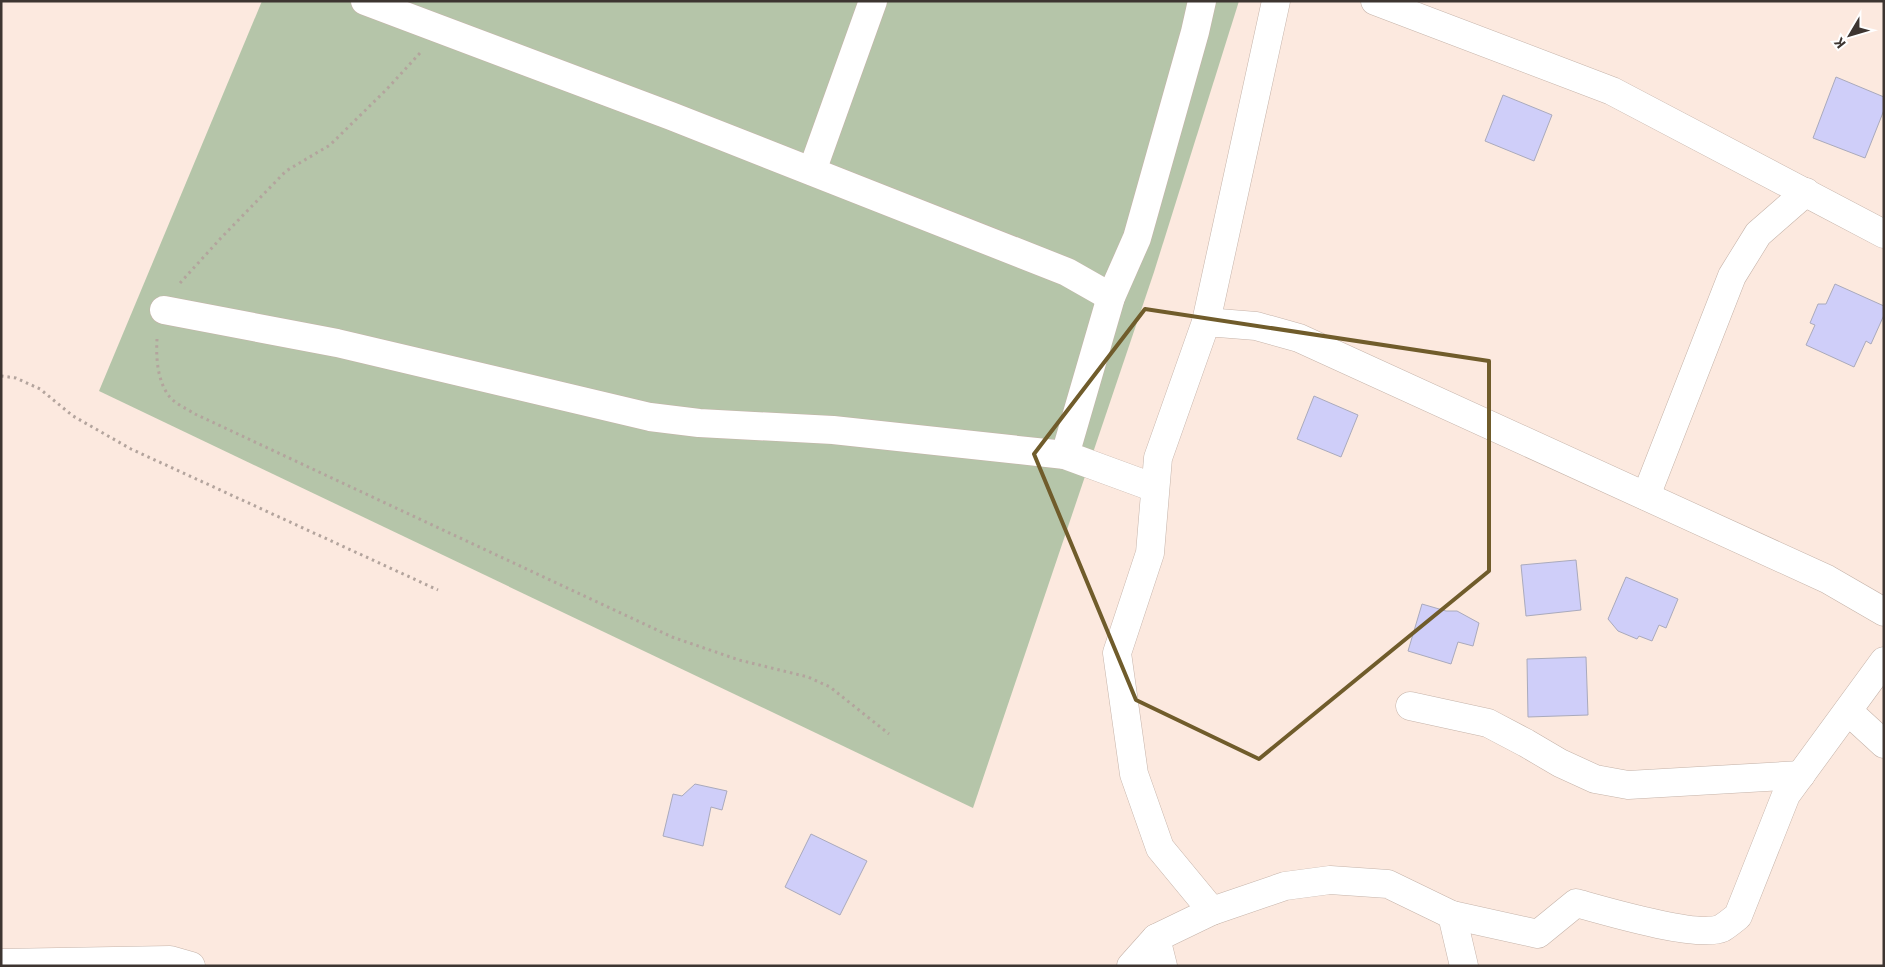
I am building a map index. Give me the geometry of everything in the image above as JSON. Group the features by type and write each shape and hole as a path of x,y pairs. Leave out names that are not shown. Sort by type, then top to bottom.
{"street":[{"path":"365,1 672,116 1067,272 1111,297"},
{"path":"812,171 873,1"},
{"path":"1065,455 1111,297 1137,238 1202,1"},
{"path":"1212,911 1160,848 1134,774 1117,653 1150,553 1158,458 1206,322 1276,1"},
{"path":"1375,1 1612,91 1884,234"},
{"path":"1646,496 1732,276 1758,234 1806,192"},
{"path":"164,310 337,343 650,417 699,424 833,430 1065,455 1155,488"},
{"path":"1206,322 1256,326 1299,338 1827,579 1884,612"},
{"path":"1131,966 1156,938 1212,911 1285,886 1330,880 1388,884 1452,915 1538,934 1576,904 1642,920 1701,931 1721,928 1738,916 1786,795 1884,661"},
{"path":"1410,706 1488,723 1526,742 1560,763 1595,779 1628,785 1801,775"},
{"path":"1848,711 1884,744"},
{"path":"1452,915 1464,966"},
{"path":"1156,938 1163,966"},
{"path":"1,963 170,960 191,966"}],"path":[{"path":"442,30 386,90 330,145 286,171 196,264 175,290 164,310 158,330 156,351 160,376 169,397 195,414 672,637 739,660 808,677 830,687 889,734"},
{"path":"1,376 16,378 40,389 73,416 131,449 438,590"}],"highlighted area":[{"path":"1145,309 1489,361 1489,571 1259,759 1136,700 1034,454"}],"green space":[{"path":"262,1 1239,1 1154,272 973,808 99,391"}],"building":[{"path":"1836,77 1884,97 1884,110 1865,158 1813,138"},
{"path":"1503,95 1552,115 1534,161 1485,141"},
{"path":"1835,284 1884,306 1884,315 1871,344 1866,341 1854,367 1806,345 1815,325 1810,323 1818,304 1826,304"},
{"path":"1314,396 1358,415 1341,457 1297,439"},
{"path":"1576,560 1581,610 1526,616 1521,565"},
{"path":"1626,577 1678,599 1666,628 1659,625 1652,641 1639,636 1637,639 1618,631 1608,619"},
{"path":"1422,604 1446,611 1457,611 1479,623 1473,646 1458,642 1451,664 1408,651"},
{"path":"1586,657 1588,715 1528,717 1527,659"},
{"path":"695,784 727,791 722,810 711,807 703,846 663,836 673,794 682,796"},
{"path":"811,834 867,861 840,915 785,887"}]}
